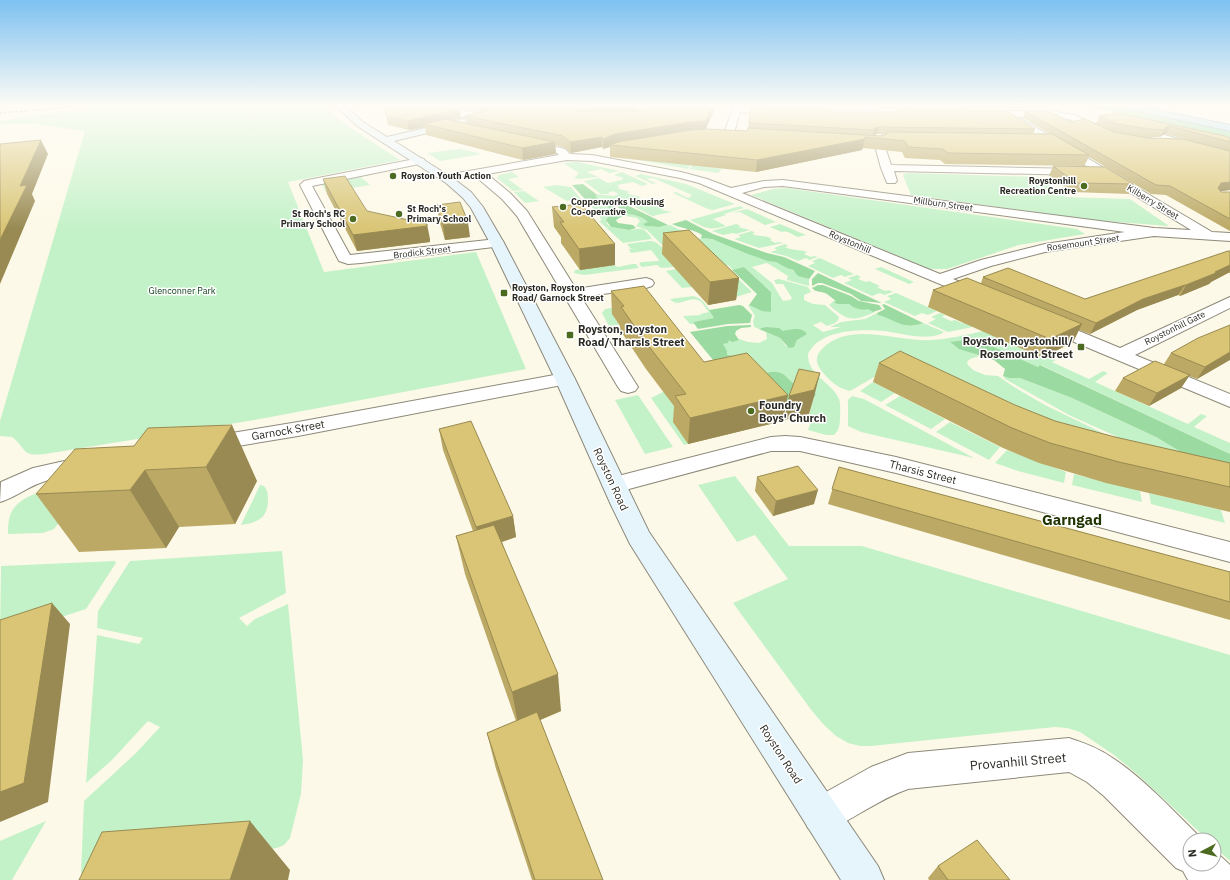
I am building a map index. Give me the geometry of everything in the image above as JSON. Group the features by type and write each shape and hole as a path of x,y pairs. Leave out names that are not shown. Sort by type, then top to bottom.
{"street":[{"name":"Royston Road","path":"397,147 446,178 463,191 477,207 497,243 565,379 630,521 655,563 864,880"},
{"name":"Roystonhill","path":"543,147 561,151 567,157 592,158 684,176 731,192 989,300"},
{"path":"880,147 896,198"},
{"name":"Kilberry Street","path":"1061,147 1203,235 1220,251"},
{"path":"1198,147 1230,156"},
{"path":"592,158 610,151"},
{"path":"446,178 567,157"},
{"name":"Brodick Street","path":"420,161 308,183 306,185 344,258 348,260 497,243"},
{"path":"886,168 1103,172"},
{"path":"478,172 506,196 522,214 628,387"},
{"name":"Millburn Street","path":"731,192 760,184 778,183 1154,232"},
{"name":"Rosemount Street","path":"939,279 986,263 1045,248 1154,232 1230,237"},
{"path":"571,294 646,283"},
{"name":"Roystonhill Gate","path":"1120,355 1230,302"},
{"path":"1036,320 1230,401"},
{"name":"Garnock Street","path":"190,447 298,429 565,379"},
{"name":"Tharsis Street","path":"614,484 771,444 793,443 904,467 1230,552"},
{"path":"6,490 51,471 106,461"},
{"name":"Provanhill Street","path":"821,815 884,780 908,771 1069,755 1080,758 1110,776 1182,846"},
{"path":"1208,872 1217,880"}],"green space":[{"name":"Glenconner Park","path":"80,147 380,147 400,160 288,182 324,272 476,252 526,369 260,419 37,455 25,451 12,437 0,436 0,421"},
{"path":"460,149 482,154 440,161 427,153"},
{"path":"631,156 691,165 687,169 632,159"},
{"path":"577,162 620,171 609,173 601,169 587,172 598,177 580,179 574,178 579,173 563,163"},
{"path":"693,165 722,169 718,173 689,169"},
{"path":"512,172 519,177 508,179 523,190 513,191 497,178 499,175"},
{"path":"622,172 648,184 642,186 633,182 617,185 620,187 617,188 630,192 627,193 641,197 638,198 646,200 653,203 650,204 654,206 664,209 661,210 672,212 652,216 635,207 641,205 635,202 628,204 620,200 607,203 611,213 618,212 618,210 623,217 618,214 612,214 608,216 607,224 611,227 627,230 641,229 646,231 652,239 623,243 599,221 602,220 592,207 586,204 604,200 597,198 596,194 614,196 619,194 613,191 608,193 609,194 601,194 584,181 599,178 608,183 622,180 623,178 614,175"},
{"path":"907,173 1038,177 1066,197 1130,199 1169,226 1092,220 911,195 903,175"},
{"path":"641,174 686,184 735,204 713,210 708,209 673,193 676,192 688,198 692,195 653,178 646,179 656,183 653,184 635,176"},
{"path":"361,177 370,185 326,192 322,184"},
{"path":"583,184 596,194 597,198 605,201 620,200 629,204 615,204 614,206 618,212 609,211 609,208 604,201 587,204 582,202 584,198 572,185"},
{"path":"556,185 571,187 581,199 577,201 574,199 567,201 543,187"},
{"path":"786,188 1077,229 1085,234 1019,245 947,269 930,269 751,195 773,189"},
{"path":"524,191 539,201 525,203 514,192"},
{"path":"618,204 629,206 668,225 659,227 645,226 643,224 648,222 645,219 623,212 617,206"},
{"path":"740,206 744,208 713,219 726,226 707,228 690,220"},
{"path":"747,209 776,222 765,225 740,212 731,213"},
{"path":"623,212 640,217 650,222 643,225 645,226 659,227 670,225 698,239 703,238 718,241 756,256 782,264 809,279 809,286 787,280 788,276 767,263 752,267 772,283 783,301 790,300 792,298 783,284 776,284 774,280 779,279 808,287 811,292 804,295 804,300 813,304 825,305 839,317 836,322 827,326 821,322 813,325 823,332 841,327 830,327 841,322 865,319 877,313 903,325 912,326 923,323 944,332 938,335 923,337 884,331 864,330 842,332 831,335 822,340 814,346 808,354 809,361 811,368 836,393 839,399 839,425 837,432 834,435 826,435 808,430 812,419 808,418 815,394 800,389 782,373 765,373 736,355 727,355 723,344 729,340 739,339 759,343 767,339 766,332 780,338 786,346 795,344 797,340 807,333 769,328 759,329 754,327 753,321 755,316 748,305 771,312 771,292 744,267 733,270 728,265 725,266 752,292 736,297 664,247 647,230 636,226 640,221 637,218 626,216"},
{"path":"610,214 620,215 621,217 616,220 618,223 633,225 636,228 629,230 611,227 606,220"},
{"path":"686,220 713,234 767,253 784,257 815,271 809,279 798,276 793,270 776,262 768,261 748,254 712,239 701,238 702,235 699,233 672,224"},
{"path":"736,224 741,226 738,227 750,230 736,234 733,233 723,235 712,231"},
{"path":"780,224 806,235 798,237 789,232 782,232 770,227"},
{"path":"752,231 755,233 752,234 765,236 772,239 770,240 775,243 783,243 759,248 734,239 741,237 738,235"},
{"path":"653,241 661,246 674,267 661,268 657,265 642,267 639,264 641,262 659,260 651,250 631,253 629,249 634,248 630,248 627,244"},
{"path":"785,244 788,246 785,247 807,252 804,254 811,257 818,257 809,260 806,258 798,261 770,252 777,250 774,248"},
{"path":"820,258 854,274 845,277 841,275 833,278 808,266 815,263 812,261"},
{"path":"636,264 639,268 584,275 574,273 575,270 614,265 618,267"},
{"path":"744,267 771,292 771,312 762,311 749,305 757,294 732,270"},
{"path":"881,267 914,282 909,284 875,269"},
{"path":"676,269 693,287 682,288 666,271"},
{"path":"818,273 882,303 861,301 851,294 822,283 812,286 812,279"},
{"path":"857,275 861,277 858,279 866,282 869,281 880,286 877,287 885,291 889,290 893,292 884,295 880,293 872,296 844,283 852,280 848,278"},
{"path":"818,285 823,285 851,296 859,301 879,305 882,309 873,312 868,309 863,310 855,308 849,304 837,304 834,302 836,301 827,294 815,291 812,288"},
{"path":"896,293 937,311 928,315 922,313 915,316 884,302 891,299 887,296"},
{"path":"693,296 703,301 715,318 693,322 694,324 690,324 683,316 701,315 700,314 709,312 702,303 694,299 676,303 670,299"},
{"path":"835,300 837,304 849,304 853,307 869,309 875,312 856,318 846,317 829,305"},
{"path":"645,303 613,315 617,322 620,322 621,324 609,326 602,313 605,309"},
{"path":"884,304 923,323 910,326 904,325 878,315 877,313 885,309 882,305"},
{"path":"739,305 743,306 752,315 750,323 728,324 698,329 693,322 714,318 709,310"},
{"path":"940,313 945,315 942,317 951,321 955,320 962,323 979,315 973,327 948,332 928,323 936,319 931,317"},
{"path":"751,325 751,327 741,328 736,331 735,334 739,340 732,342 729,340 728,343 723,344 727,351 727,355 739,356 765,373 782,373 800,389 816,394 814,397 788,409 779,409 718,366 690,332 727,326"},
{"path":"766,327 779,328 783,331 799,329 807,334 797,340 794,347 789,348 780,338 759,329"},
{"path":"983,331 1041,358 1045,355 1056,360 1052,362 1089,379 1103,371 1108,373 1095,382 1188,424 1201,414 1207,416 1194,427 1230,443 1230,454 1041,365 1038,367 972,337 952,344 979,356 970,359 967,362 973,370 985,375 998,376 1045,405 1117,440 1061,426 907,358 850,391 830,381 822,372 817,362 819,352 822,349 833,340 846,336 874,334 918,340 931,340 950,338"},
{"path":"972,337 1038,367 1040,365 1230,454 1230,473 1181,452 1156,437 1072,398 1020,378 1009,378 1003,376 1005,369 994,360 959,349 950,342 965,340"},
{"path":"1003,376 1009,378 1020,378 1072,398 1156,437 1181,452 1200,459 1122,439 1069,415 1005,379"},
{"path":"873,382 895,393 881,402 860,391"},
{"path":"676,389 688,444 684,445 651,398 663,392"},
{"path":"638,395 673,447 645,454 615,400"},
{"path":"852,396 864,399 974,458 861,432 848,426 848,400"},
{"path":"900,396 945,419 931,429 885,405"},
{"path":"950,422 1000,447 989,460 936,432"},
{"path":"1007,450 1066,472 1064,483 1018,471 995,463"},
{"path":"1074,474 1140,491 1142,502 1072,485"},
{"path":"735,476 789,546 862,546 1230,655 1230,861 1222,854 1222,832 1199,832 1137,774 1114,755 1080,732 1067,728 1055,727 871,746 860,746 848,743 836,736 812,711 733,603 788,579 755,535 737,542 698,485"},
{"path":"91,482 54,529 43,533 8,534 8,522 10,516 15,507 23,500 33,494 45,490"},
{"path":"260,485 264,486 268,493 266,512 264,516 257,521 241,525"},
{"path":"1149,493 1221,510 1225,523 1151,504"},
{"path":"282,551 286,593 239,618 247,626 255,619 288,604 303,760 301,794 290,838 284,845 277,848 81,873 84,801 136,753 160,727 148,721 112,760 86,783 97,635 139,644 143,638 97,628 98,611 130,561"},
{"path":"115,561 116,563 86,609 0,637 1,566"},
{"path":"46,821 12,880 0,880 0,841"}],"building":[{"path":"0,147 38,147 20,186 27,185 0,240"},
{"path":"630,147 824,147 757,160"},
{"path":"909,147 1075,147 1089,155 948,153 943,149"},
{"path":"1089,147 1215,147 1230,151 1230,182 1221,183 1218,188 1221,192 1230,192 1230,219 1170,186 1156,185"},
{"path":"1053,166 1105,167 1133,184 1076,183"},
{"path":"345,176 367,211 427,224 427,226 353,235 323,179"},
{"path":"460,202 468,222 443,225 437,205"},
{"path":"581,204 615,244 579,249 560,222 564,222 552,207"},
{"path":"689,230 739,278 710,282 663,233"},
{"path":"1230,251 1230,265 1215,272 1216,273 1186,285 1143,299 1096,323 983,277 1008,268 1085,299"},
{"path":"967,278 1082,324 1050,339 933,290"},
{"path":"644,286 704,362 747,353 788,395 690,418 675,396 686,394 647,344 621,307 624,306 611,291"},
{"path":"1230,325 1230,352 1205,367 1171,353 1198,338"},
{"path":"900,351 1015,405 1055,421 1115,437 1230,463 1230,487 1119,462 1050,443 1012,428 879,363"},
{"path":"1155,361 1190,375 1157,393 1123,378"},
{"path":"799,369 820,373 814,390 789,396"},
{"path":"471,421 513,516 476,527 439,429"},
{"path":"232,425 206,467 145,470 130,490 36,494 75,449 134,446 148,428"},
{"path":"798,466 818,490 776,501 757,477"},
{"path":"839,467 1230,572 1230,602 832,489"},
{"path":"494,525 558,674 512,692 456,536"},
{"path":"52,603 24,783 0,792 0,620"},
{"path":"537,712 603,880 535,880 487,733"},
{"path":"250,821 230,880 79,880 102,832"},
{"path":"977,840 1010,880 948,880 938,866"}],"place":[{"name":"Royston Youth Action","path":"393,176"},
{"name":"Roystonhill Recreation Centre","path":"1084,186"},
{"name":"Copperworks Housing Co-operative","path":"563,207"},
{"name":"St Roch's Primary School","path":"399,214"},
{"name":"St Roch's RC Primary School","path":"353,219"},
{"name":"Royston, Royston Road/ Garnock Street","path":"504,293"},
{"name":"Royston, Royston Road/ Tharsis Street","path":"570,335"},
{"name":"Royston, Roystonhill/ Rosemount Street","path":"1081,347"},
{"name":"Foundry Boys' Church","path":"751,411"}],"district":[{"name":"Garngad","path":"1072,520"}]}
